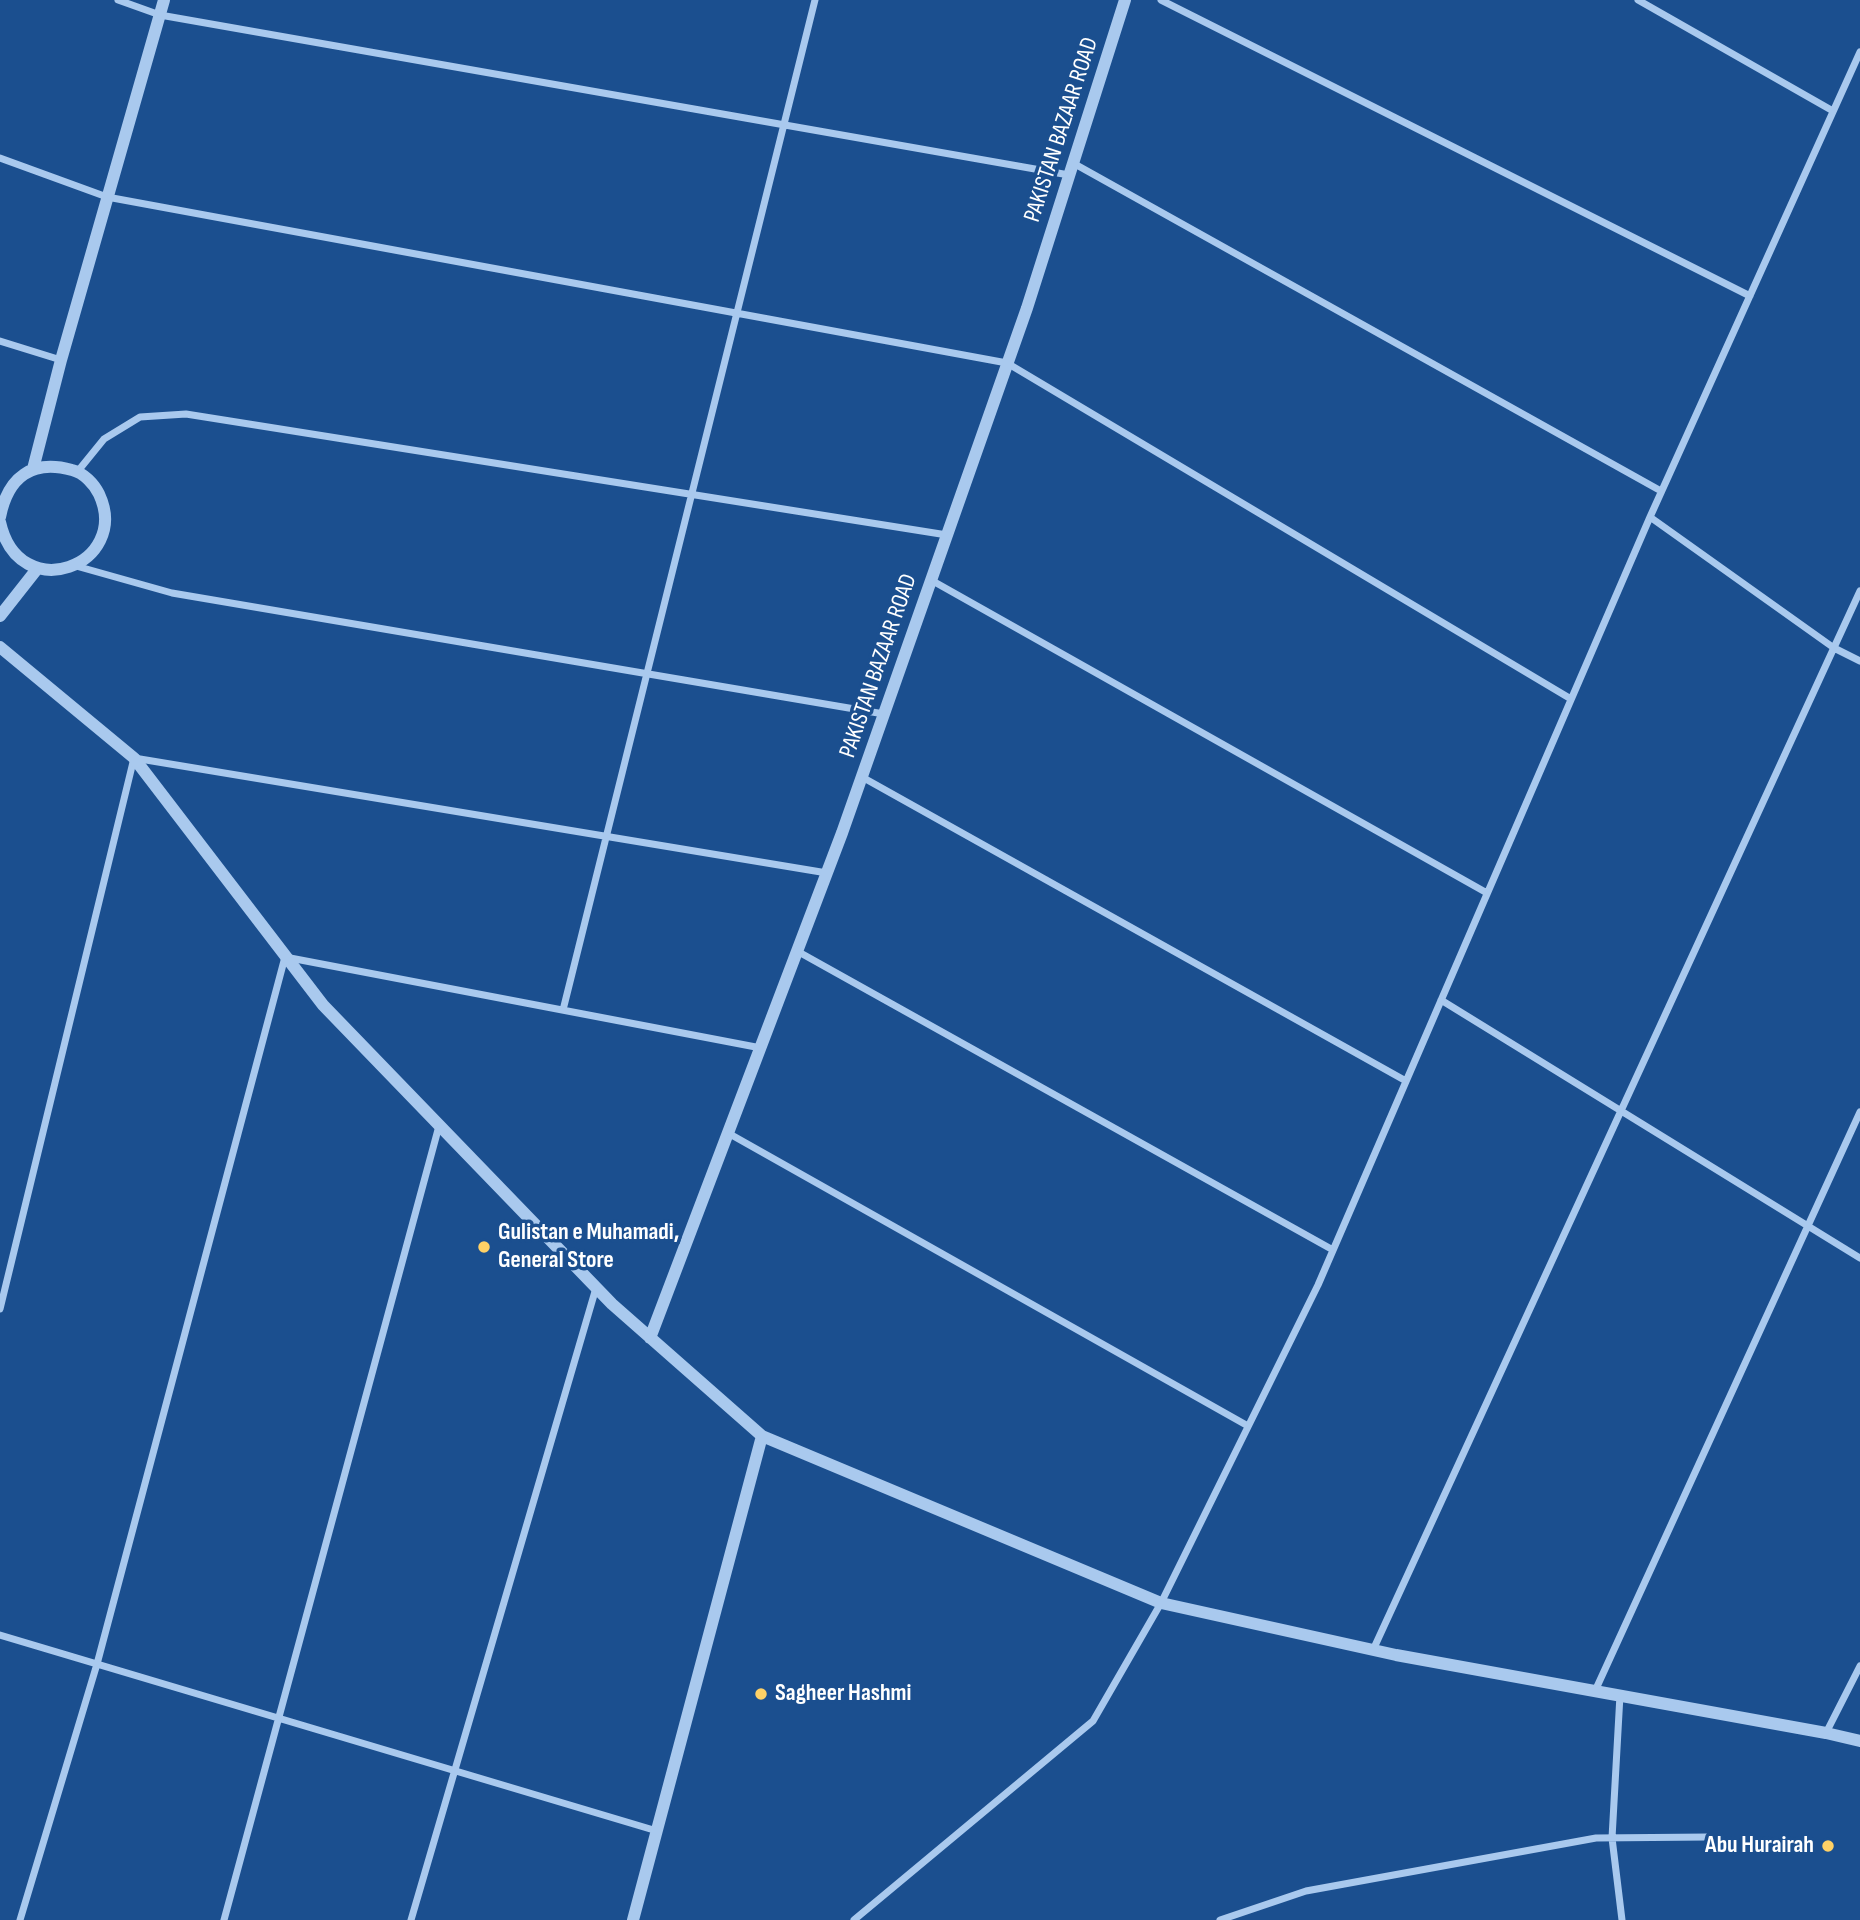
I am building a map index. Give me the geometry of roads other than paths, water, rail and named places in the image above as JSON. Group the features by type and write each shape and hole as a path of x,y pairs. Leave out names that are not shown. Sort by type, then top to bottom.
{"street":[{"path":"118,0 160,15 784,125 1071,169 1661,491"},
{"path":"33,469 61,360 164,0"},
{"path":"563,1010 815,0"},
{"name":"PAKISTAN BAZAAR ROAD","path":"650,1338 862,776 1007,363 1125,0"},
{"path":"1161,0 1750,296"},
{"path":"1638,0 1833,111"},
{"path":"854,1920 1093,1721 1161,1603 1318,1285 1661,491 1860,52"},
{"path":"0,158 107,197 1007,363 1571,699"},
{"path":"0,341 61,360"},
{"path":"78,471 104,439 140,417 186,414 947,535"},
{"path":"0,517 4,499 15,481 33,469 55,465 78,471 95,486 105,507 105,530 94,551 76,566 56,571 37,569 17,558 4,540 0,522"},
{"path":"1650,517 1834,648 1860,661"},
{"path":"76,566 172,593 884,714"},
{"path":"0,616 37,569"},
{"path":"931,580 1487,893"},
{"path":"1373,1650 1860,591"},
{"path":"0,647 134,758 323,1006 596,1288 762,1436 1161,1603 1373,1650 1826,1732 1860,1741"},
{"path":"134,758 827,873"},
{"path":"0,1309 134,758"},
{"path":"862,776 1406,1081"},
{"path":"797,951 1333,1250"},
{"path":"285,957 761,1048"},
{"path":"20,1920 97,1664 285,957"},
{"path":"1441,1000 1860,1258"},
{"path":"1595,1691 1860,1112"},
{"path":"224,1920 439,1126"},
{"path":"728,1133 1248,1426"},
{"path":"411,1920 596,1288"},
{"path":"633,1920 762,1436"},
{"path":"0,1635 657,1831"},
{"path":"1826,1732 1860,1666"},
{"path":"1620,1695 1612,1838 1622,1920"},
{"path":"1220,1920 1306,1891 1595,1838 1708,1836"}],"place":[{"name":"Gulistan e Muhamadi, General Store","path":"484,1247"},
{"name":"Sagheer Hashmi","path":"761,1694"},
{"name":"Abu Hurairah","path":"1828,1846"}]}
